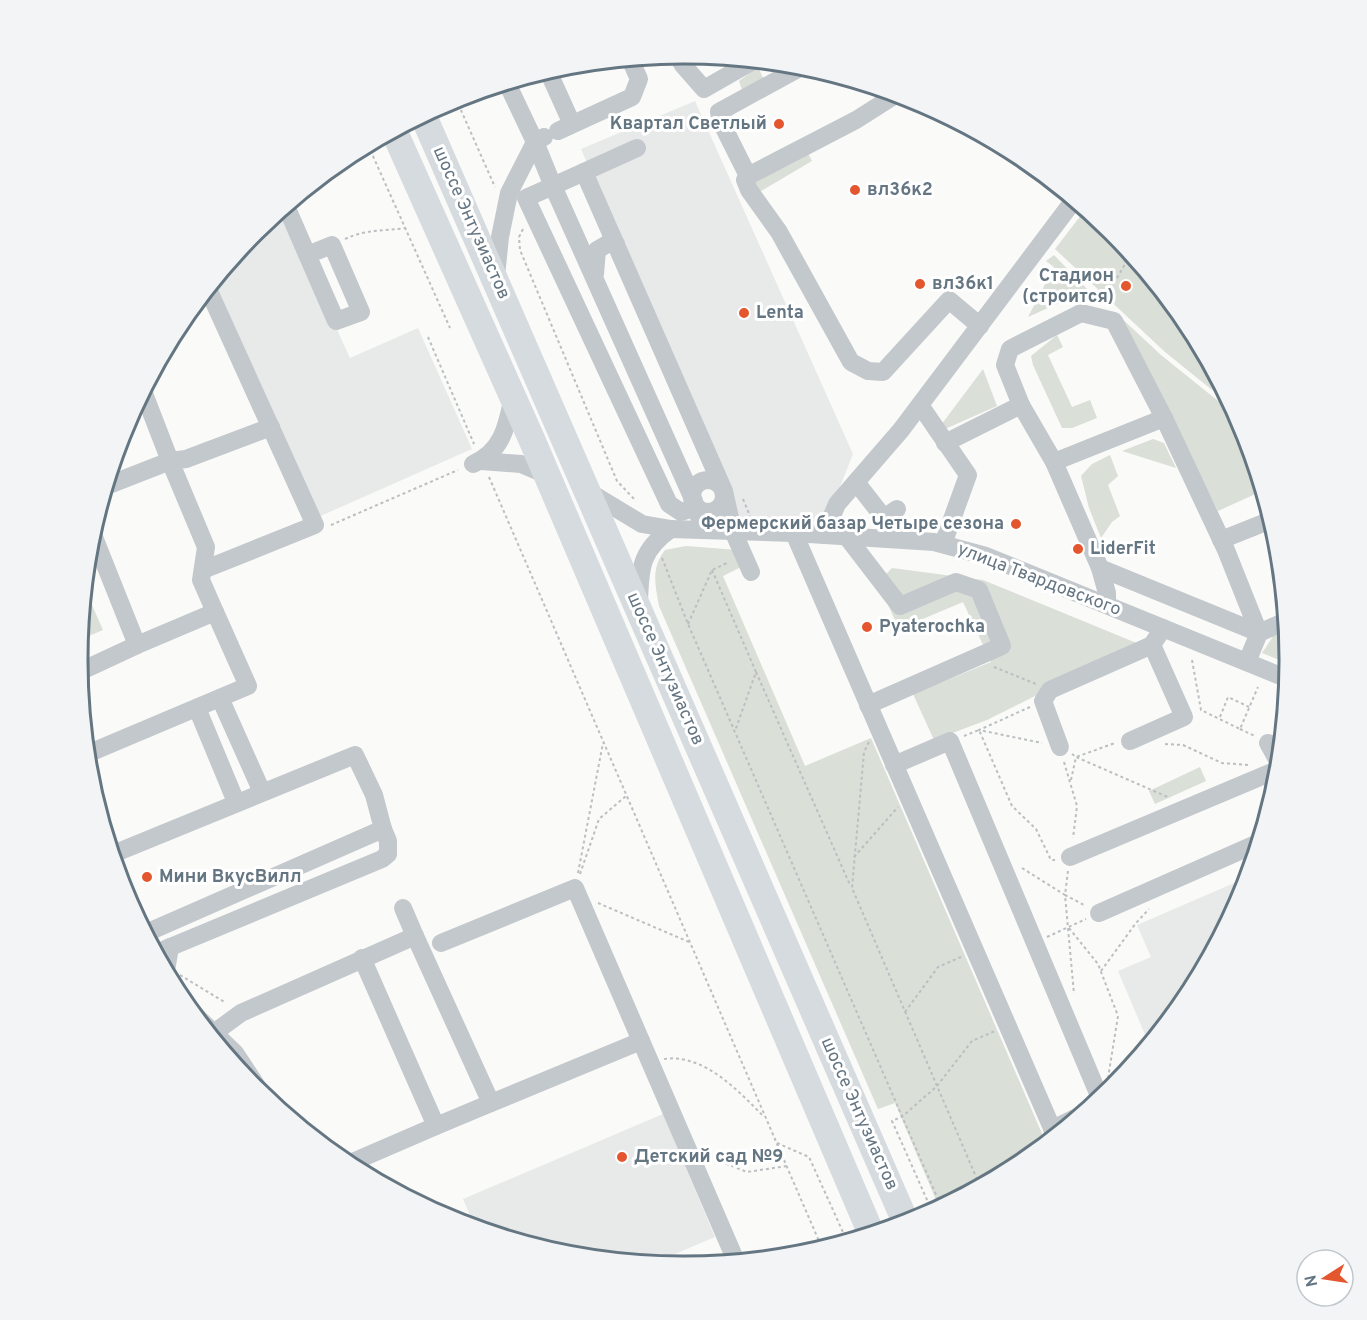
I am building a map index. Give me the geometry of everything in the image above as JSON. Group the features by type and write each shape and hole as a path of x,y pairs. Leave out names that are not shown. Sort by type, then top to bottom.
{"highway":[{"name":"шоссе Энтузиастов","path":"426,123 496,278 902,1214"},
{"name":"шоссе Энтузиастов","path":"397,138 547,475 868,1226"}],"street":[{"path":"682,64 704,89 719,112 721,122 748,176 746,180 749,190 779,232 851,362 868,371 883,372 949,300 980,326"},
{"path":"496,278 509,193 552,134 632,97 639,79 634,67"},
{"path":"704,89 741,68"},
{"path":"719,112 788,74"},
{"path":"549,80 553,186 695,504 702,530"},
{"path":"513,90 552,134"},
{"path":"748,176 856,120 887,101"},
{"path":"637,148 526,198 669,504 681,512 695,504"},
{"path":"584,172 724,491 733,531 747,563"},
{"path":"824,535 837,504 920,405 1069,207"},
{"path":"289,214 307,255 336,321 361,312 332,245 307,255"},
{"path":"597,284 594,264 597,250 609,243 616,244"},
{"path":"203,570 315,525 211,296"},
{"path":"1107,605 1107,593 1100,568 1054,462 1021,405 1005,365 1010,349 1081,313 1114,321 1164,418 1221,540 1259,633"},
{"path":"477,462 498,447 507,427 513,397"},
{"path":"95,751 248,686 201,580 206,547 147,401"},
{"path":"920,405 968,475 943,544"},
{"path":"945,443 1021,405"},
{"path":"1054,462 1164,418"},
{"path":"116,482 271,427"},
{"path":"477,462 521,464 547,475"},
{"path":"695,504 694,489 703,480 715,481 724,491"},
{"path":"856,482 884,518 897,509"},
{"name":"улица Твардовского","path":"589,492 642,524 671,529 794,533 943,544 986,556 1279,675"},
{"path":"1221,540 1263,523"},
{"path":"639,610 644,556 655,540 671,529"},
{"path":"794,533 1051,1128"},
{"path":"847,537 900,606 956,582 979,590 1002,646 868,705"},
{"path":"98,548 137,645"},
{"path":"1100,568 1259,633"},
{"path":"88,668 215,612"},
{"path":"1247,662 1259,633 1278,625"},
{"path":"1060,747 1047,695 1152,645 1163,628"},
{"path":"1130,741 1184,717 1152,645"},
{"path":"220,698 262,792"},
{"path":"197,708 236,802"},
{"path":"894,765 950,741 1034,943 1101,1085"},
{"path":"1268,743 1272,750"},
{"path":"120,851 355,755 374,795 388,841 388,854 382,859 168,958"},
{"path":"1070,857 1268,773"},
{"path":"153,930 383,830"},
{"path":"1099,913 1248,847"},
{"path":"441,943 578,893 733,1253"},
{"path":"403,908 492,1103"},
{"path":"217,1031 241,1013 415,936"},
{"path":"362,958 436,1126"},
{"path":"359,1159 641,1041"}],"path":[{"path":"460,108 506,209 519,215 524,228 519,237 520,250 617,481 640,505"},
{"path":"372,153 450,328"},
{"path":"332,245 372,230 406,228"},
{"path":"1117,278 1125,261"},
{"path":"428,337 477,462 603,743 818,1240"},
{"path":"321,529 477,462"},
{"path":"659,549 688,624 938,1198"},
{"path":"712,570 747,563"},
{"path":"688,624 712,570"},
{"path":"712,570 977,1178"},
{"path":"972,658 1047,695"},
{"path":"1192,660 1201,710 1240,729 1258,687"},
{"path":"735,731 756,672"},
{"path":"950,741 979,730 1047,695"},
{"path":"1220,718 1228,697 1249,707"},
{"path":"852,888 864,752 877,726"},
{"path":"979,730 1060,747 1077,757 1189,807"},
{"path":"979,730 1012,806 1036,829 1051,860 1070,857"},
{"path":"1077,757 1118,742 1130,741"},
{"path":"578,893 603,743"},
{"path":"1183,745 1222,763 1256,766"},
{"path":"1060,747 1077,806 1065,895 1075,1005"},
{"path":"1070,782 1077,757"},
{"path":"578,893 599,819 626,796"},
{"path":"854,857 893,810 909,799"},
{"path":"997,853 1099,913"},
{"path":"578,893 689,942"},
{"path":"1101,971 1136,923 1152,906"},
{"path":"1034,943 1099,913"},
{"path":"1069,927 1101,971 1118,1016 1106,1080"},
{"path":"905,1012 938,967 975,951"},
{"path":"171,964 241,1013"},
{"path":"928,1202 892,1121 903,1116 937,1086 972,1041 1007,1025"},
{"path":"650,1061 687,1058 740,1092 766,1119"},
{"path":"777,1143 809,1157 843,1233"},
{"path":"688,1148 747,1172 787,1166"}],"shaded area":[{"path":"755,69 759,70 764,80 742,90 739,81"},
{"path":"695,101 853,454 824,527 744,529 581,149"},
{"path":"806,149 812,161 756,194 751,180"},
{"name":"Стадион (строится)","path":"1080,216 1105,239 1156,297 1179,329 1216,393 1165,352 1055,249"},
{"path":"286,217 350,358 418,328 472,449 316,518 215,293 262,239"},
{"path":"1054,255 1088,290 1028,317 1054,267 1046,261"},
{"path":"1118,315 1161,355 1221,403 1234,432 1255,494 1218,511"},
{"path":"1057,335 1063,347 1048,355 1072,407 1090,400 1097,418 1072,428 1062,428 1031,356"},
{"path":"983,369 997,406 945,429 941,425"},
{"path":"1153,439 1164,443 1176,468 1122,451"},
{"path":"1110,455 1118,476 1108,485 1120,516 1112,522 1101,538 1089,508 1081,476 1092,464"},
{"path":"686,546 738,550 745,565 723,576 805,766 871,738 1042,1135 981,1176 936,1199 895,1103 878,1109 659,606 655,583 656,570 665,550"},
{"path":"892,568 983,580 1139,644 987,720 934,740 913,694 991,662 963,602 899,629 876,578 883,577"},
{"path":"91,606 103,630 89,636 89,621"},
{"path":"1276,632 1278,634 1279,660 1262,653"},
{"path":"1200,767 1206,781 1155,804 1149,791"},
{"path":"1236,882 1199,958 1179,991 1145,1036 1118,971 1151,957 1137,925"},
{"name":"Детский сад №9","path":"663,1114 715,1237 672,1255 606,1250 567,1244 492,1224 470,1215 463,1199"}],"place":[{"name":"Квартал Светлый","path":"779,124"},
{"name":"вл36к2","path":"855,190"},
{"name":"вл36к1","path":"920,284"},
{"name":"Стадион (строится)","path":"1126,286"},
{"name":"Lenta","path":"744,313"},
{"name":"Фермерский базар Четыре сезона","path":"1016,524"},
{"name":"LiderFit","path":"1078,549"},
{"name":"Pyaterochka","path":"867,627"},
{"name":"Мини ВкусВилл","path":"147,877"},
{"name":"Детский сад №9","path":"622,1157"}]}
